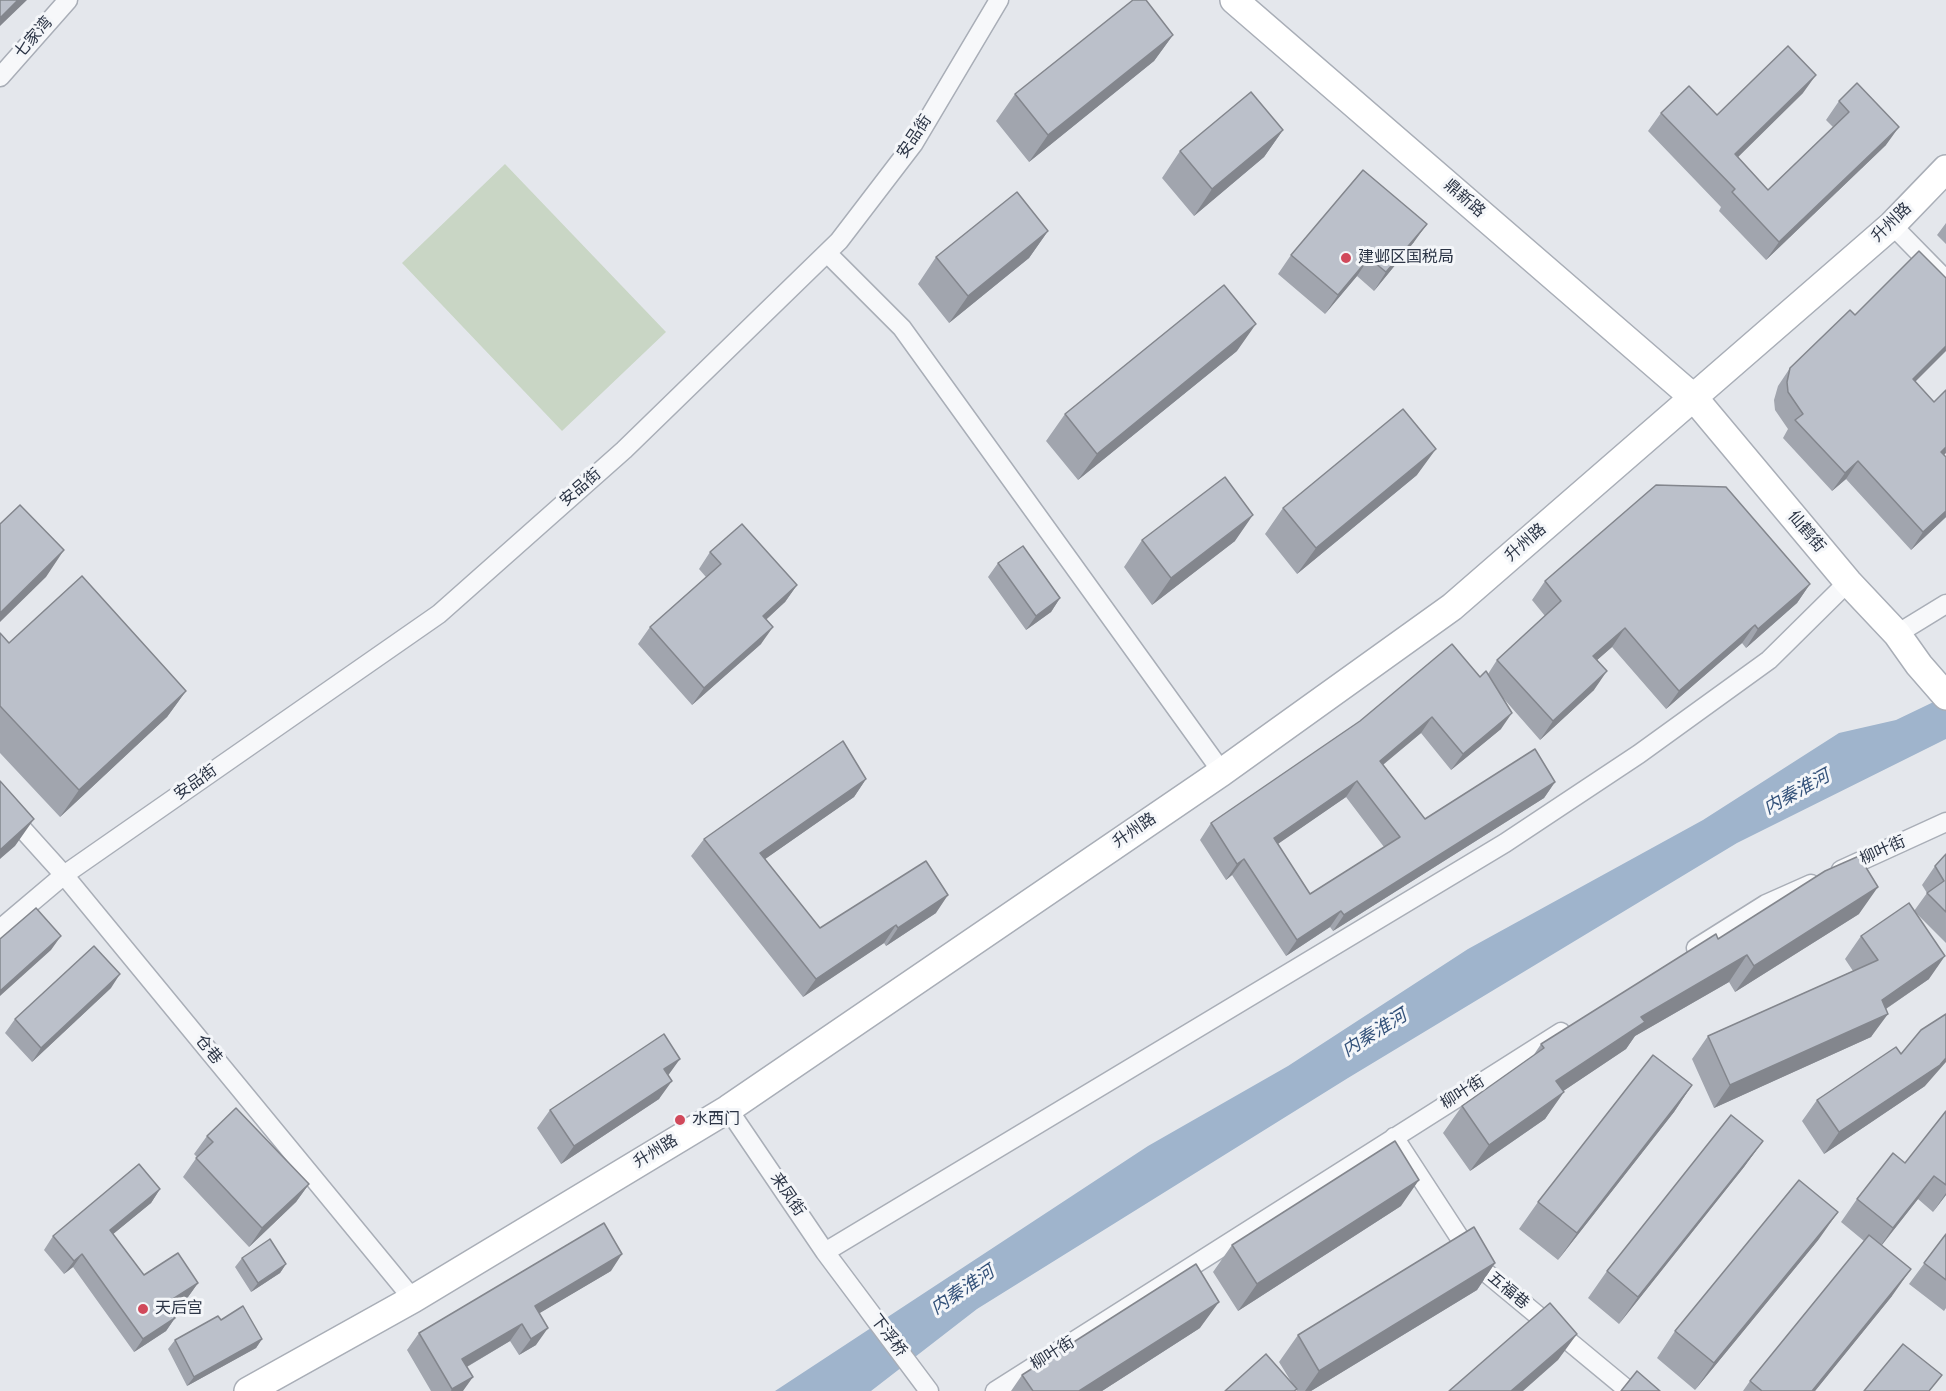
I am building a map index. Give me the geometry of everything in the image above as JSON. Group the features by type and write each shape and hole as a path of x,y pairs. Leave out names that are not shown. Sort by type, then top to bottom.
{"main road":[{"name":"鼎新路","path":"1234,0 1694,398"},
{"name":"升州路","path":"248,1391 413,1299 728,1109 1222,772 1452,607 1892,225 1946,169"},
{"name":"仙鹤街","path":"1694,398 1848,582 1897,634 1919,665 1946,696"}],"street":[{"name":"七家湾","path":"0,77 68,0"},
{"name":"安品街","path":"0,929 64,875 438,614 624,450 827,253 914,143 999,0"},
{"path":"1892,225 1946,280"},
{"path":"827,253 902,328 1222,772"},
{"path":"825,1252 1505,843 1638,754 1768,660 1848,582"},
{"path":"1897,634 1946,604"},
{"name":"仓巷","path":"0,804 64,875 413,1299"},
{"name":"柳叶街","path":"1686,955 1766,904 1946,822"},
{"name":"柳叶街","path":"995,1391 1575,1024"},
{"name":"来凤街","path":"728,1109 825,1252 847,1280"},
{"name":"五福巷","path":"1394,1137 1478,1266 1629,1391"},
{"name":"下浮桥","path":"847,1280 929,1391"}],"green space":[{"path":"505,164 666,332 562,431 402,263"}],"water":[{"name":"内秦淮河","path":"1946,696 1946,739 1737,843 1348,1078 977,1309 871,1391 775,1391 1148,1146 1288,1066 1468,949 1703,820 1839,733 1896,720"}],"building":[{"path":"0,0 18,0 0,18"},
{"path":"1133,0 1146,0 1173,35 1048,135 1015,94"},
{"path":"1788,46 1816,75 1735,154 1768,190 1849,112 1839,101 1857,83 1899,127 1779,242 1732,192 1735,189 1661,113 1689,86 1717,115"},
{"path":"1251,92 1283,130 1212,189 1180,151"},
{"name":"建邺区国税局","path":"1363,170 1427,224 1386,272 1369,258 1338,295 1291,255"},
{"path":"1017,192 1048,231 968,296 936,257"},
{"path":"1919,251 1946,278 1946,346 1913,379 1934,402 1946,390 1946,447 1941,452 1946,457 1946,511 1923,532 1858,461 1845,473 1795,420 1803,414 1788,392 1787,382 1790,368 1850,310 1855,315"},
{"path":"1224,285 1256,324 1097,454 1065,414"},
{"path":"1403,409 1436,449 1316,548 1283,508"},
{"path":"1225,477 1253,515 1171,578 1142,540"},
{"path":"1656,485 1726,487 1810,584 1758,629 1755,625 1679,691 1625,628 1593,656 1607,671 1553,721 1497,660 1561,601 1545,581"},
{"path":"20,505 64,550 0,613 0,524"},
{"path":"742,524 797,585 763,616 773,627 704,688 650,627 721,564 710,552"},
{"path":"1023,546 1060,598 1036,616 998,563"},
{"path":"82,576 186,691 79,790 0,706 0,633 9,643"},
{"path":"1452,644 1480,677 1486,671 1512,713 1463,754 1432,717 1380,761 1425,819 1535,749 1555,782 1344,915 1341,911 1297,940 1244,859 1237,864 1211,823 1360,721","holes":["1357,781 1400,837 1310,894 1274,838"]},
{"path":"843,741 866,779 760,853 820,928 926,861 948,895 898,928 896,925 816,979 704,839"},
{"path":"0,781 34,819 0,850"},
{"path":"1946,854 1946,912 1927,893 1944,881 1935,866"},
{"path":"1859,856 1878,887 1754,966 1747,955 1641,1017 1645,1022 1556,1081 1564,1092 1489,1145 1462,1106 1544,1048 1541,1044 1716,934 1718,939 1825,871"},
{"path":"1909,903 1945,956 1882,1000 1888,1014 1730,1085 1708,1036 1878,960 1861,936"},
{"path":"36,908 61,936 0,991 0,939"},
{"path":"94,946 120,974 41,1048 15,1019"},
{"path":"1946,1014 1946,1058 1940,1065 1839,1132 1817,1100 1896,1047 1901,1054 1921,1030"},
{"path":"664,1034 680,1059 664,1069 672,1081 574,1146 550,1110"},
{"path":"1653,1055 1692,1085 1577,1233 1538,1202"},
{"path":"236,1108 309,1184 262,1228 196,1158 213,1142 207,1136"},
{"path":"1946,1111 1946,1185 1934,1176 1893,1228 1857,1199 1893,1153 1905,1163"},
{"path":"1731,1115 1763,1141 1638,1297 1607,1271"},
{"path":"1395,1141 1419,1180 1257,1284 1232,1245"},
{"path":"139,1164 160,1189 110,1230 144,1275 178,1253 198,1283 165,1304 175,1318 143,1339 82,1254 74,1261 53,1236"},
{"path":"1799,1180 1838,1212 1714,1363 1675,1331"},
{"path":"604,1223 622,1254 535,1306 548,1328 531,1339 522,1324 462,1359 473,1377 452,1389 419,1333"},
{"path":"1474,1227 1495,1263 1319,1371 1298,1335"},
{"path":"1946,1234 1946,1280 1924,1263"},
{"path":"1869,1235 1911,1269 1812,1391 1762,1391 1750,1381"},
{"path":"270,1239 286,1264 258,1283 242,1258"},
{"path":"1196,1264 1219,1302 1079,1391 1033,1391 1022,1375"},
{"path":"1550,1303 1577,1334 1511,1391 1449,1391"},
{"path":"243,1306 262,1339 194,1377 175,1340 218,1316 221,1320"},
{"path":"1903,1344 1942,1375 1929,1391 1864,1391"},
{"path":"1266,1354 1297,1389 1294,1391 1225,1391"},
{"path":"1637,1371 1660,1391 1621,1391"}],"place":[{"name":"建邺区国税局","path":"1346,258"},
{"name":"水西门","path":"680,1120"},
{"name":"天后宫","path":"143,1309"}]}
